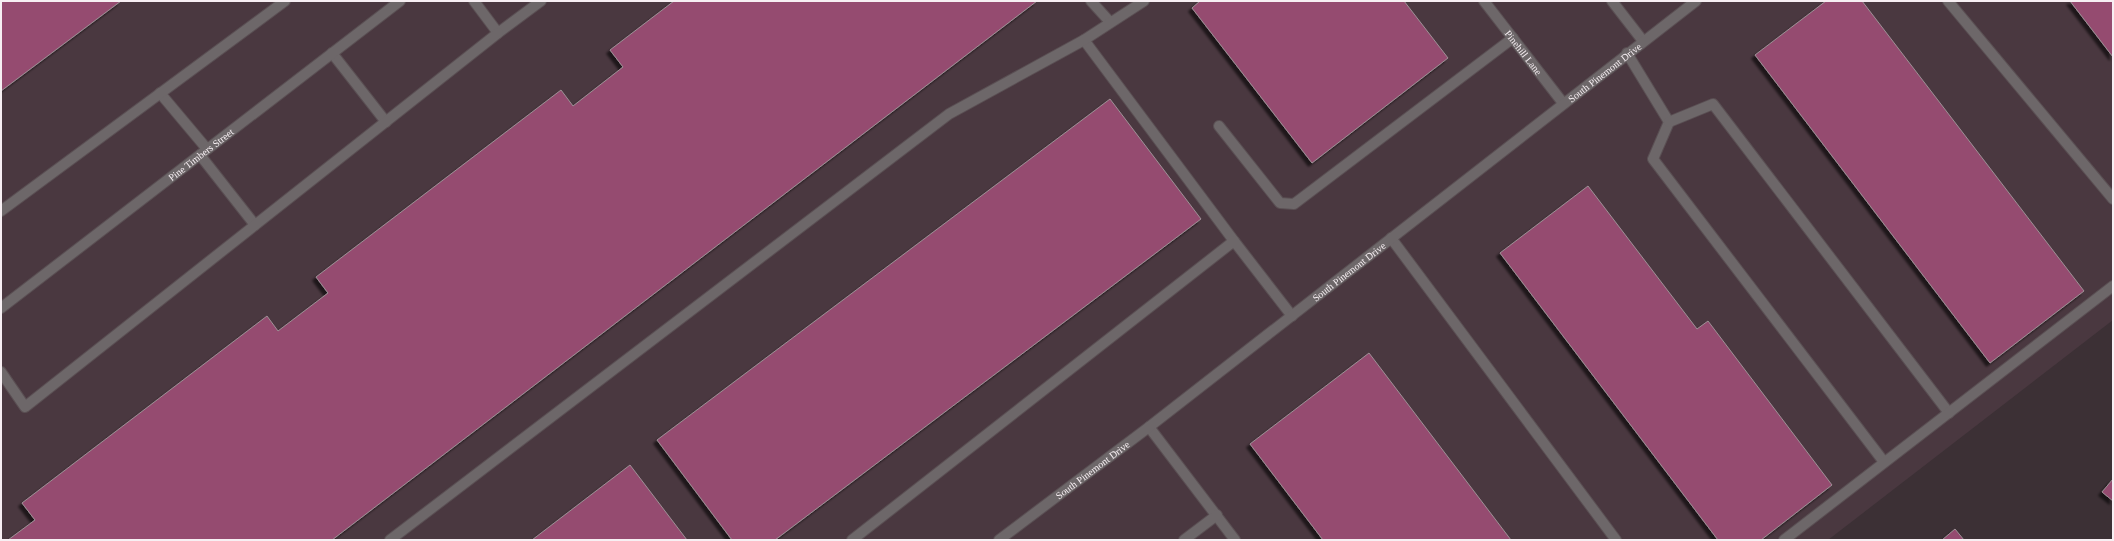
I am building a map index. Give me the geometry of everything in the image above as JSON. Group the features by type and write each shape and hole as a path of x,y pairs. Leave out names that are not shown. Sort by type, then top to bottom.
{"street":[{"path":"1,211 285,1"},
{"name":"Pine Timbers Street","path":"1,308 400,1"},
{"path":"474,1 498,33"},
{"path":"1,372 25,407 498,33 541,1"},
{"path":"1091,1 1110,22"},
{"path":"390,540 949,114 1084,40 1144,1"},
{"name":"Pinehill Lane","path":"1484,1 1563,103"},
{"path":"1612,1 1643,41"},
{"name":"South Pinemont Drive","path":"999,540 1149,427 1627,53 1696,1"},
{"path":"1948,1 2113,199"},
{"path":"1219,126 1280,203 1294,204 1513,38"},
{"path":"1084,40 1292,316"},
{"path":"332,53 386,122"},
{"path":"1627,53 1669,122"},
{"path":"160,93 204,152 255,225"},
{"path":"1884,462 1653,159 1669,122 1713,104 1949,413"},
{"path":"1391,238 1616,540"},
{"path":"852,540 1234,241"},
{"path":"1784,540 2113,286"},
{"path":"1149,427 1235,540"},
{"path":"1184,540 1216,515"}],"shaded area":[{"path":"1,1 2113,1 2113,320 1828,540 1,540"}],"building":[{"path":"1,1 121,1 1,91"},
{"path":"674,1 1037,1 332,540 8,540 35,520 22,503 267,316 278,331 328,293 316,277 561,90 573,106 623,67 610,50"},
{"path":"1200,1 1404,1 1448,58 1312,163 1192,8"},
{"path":"1826,1 1862,1 2084,291 1990,363 1755,55"},
{"path":"2070,1 2113,1 2113,57"},
{"path":"1110,99 1201,219 775,540 732,540 657,440"},
{"path":"1588,186 1697,329 1708,321 1832,485 1761,540 1718,540 1500,253"},
{"path":"1369,353 1511,540 1323,540 1250,444"},
{"path":"630,465 687,540 532,540"},
{"path":"2113,479 2113,501 2102,492"},
{"path":"1955,529 1964,540 1942,540"}]}
